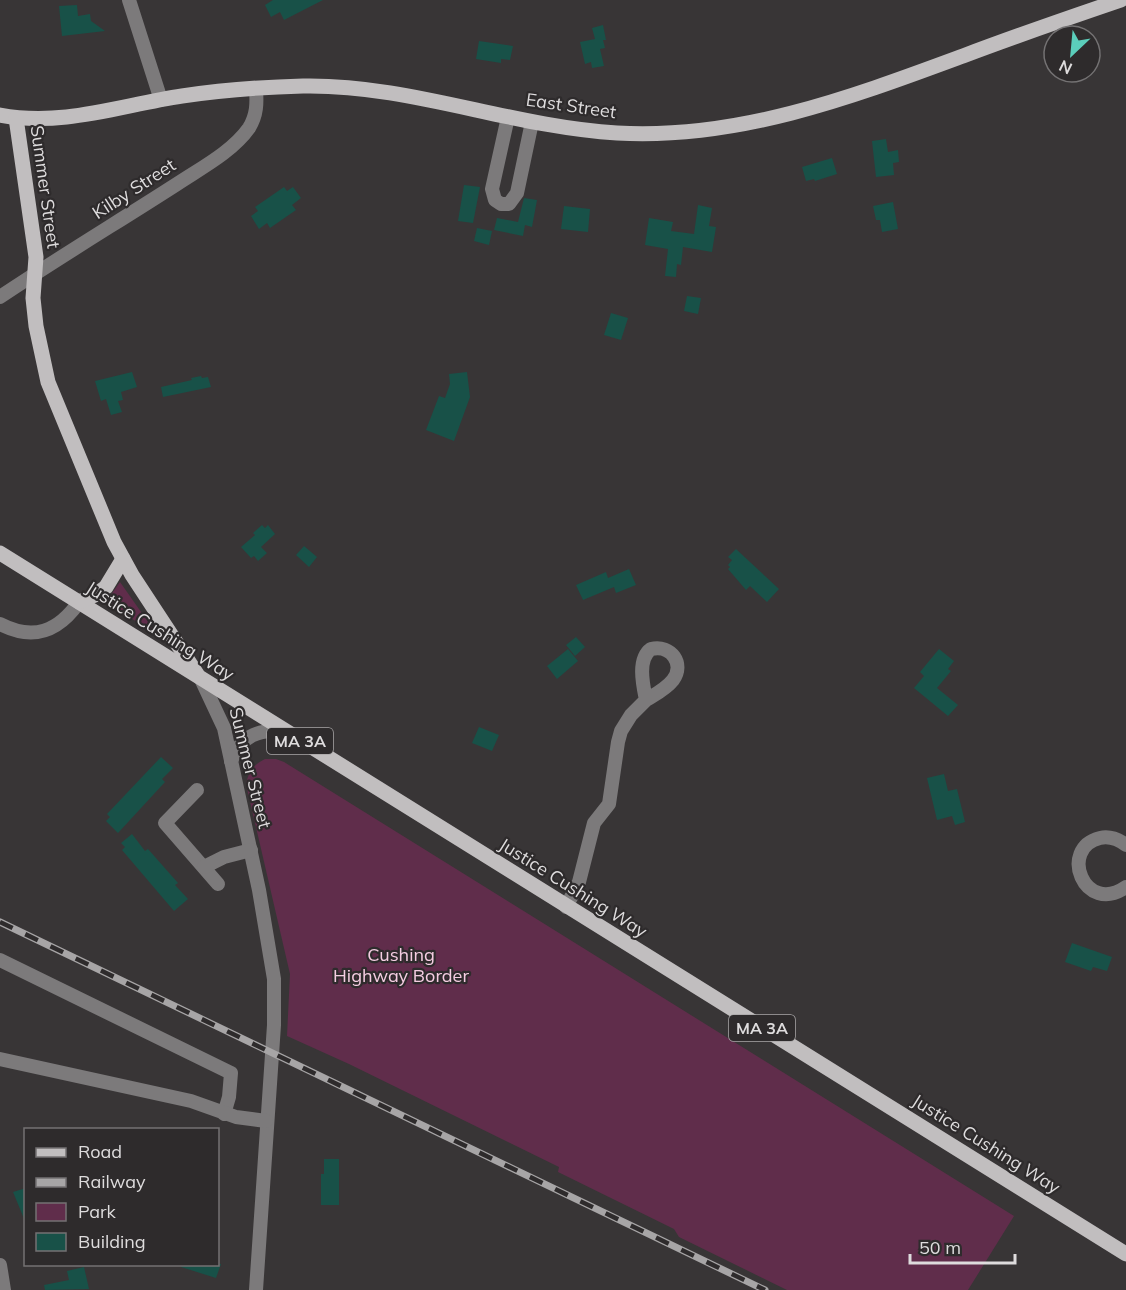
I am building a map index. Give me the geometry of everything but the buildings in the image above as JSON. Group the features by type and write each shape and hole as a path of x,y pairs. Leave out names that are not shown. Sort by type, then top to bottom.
{"main road":[{"name":"East Street","path":"0,115 43,120 68,118 161,100 256,89 308,86 381,91 532,122 594,132 638,134 708,130 765,120 854,96 1121,0"},
{"name":"Summer Street","path":"16,118 36,257 33,298 43,368 123,559 201,679"},
{"name":"Justice Cushing Way","path":"0,553 1126,1254"},
{"path":"78,602 95,595 106,587 123,559"}],"street":[{"path":"129,0 161,100"},
{"name":"Kilby Street","path":"0,297 148,203 232,146 245,133 253,119 257,106 256,89"},
{"path":"508,117 492,189 495,200 501,204 508,204 518,193 532,122"},
{"path":"0,624 15,631 27,633 48,630 62,622 78,602"},
{"name":"Summer Street","path":"201,679 224,728 268,935 274,979 274,1025 256,1290"},
{"path":"566,906 579,882 594,823 609,804 619,736 631,715 646,700"},
{"path":"231,761 235,751 249,736 272,730 285,732"},
{"path":"197,790 165,823 218,884"},
{"path":"1126,845 1109,837 1095,840 1084,849 1078,863 1085,884 1097,893 1112,894 1126,887"},
{"path":"204,867 224,857 251,850"},
{"path":"0,960 231,1072 229,1097 224,1114"},
{"path":"0,1059 191,1101 224,1114 267,1121"},
{"path":"0,1265 4,1290"}],"green space":[{"path":"120,582 153,629 151,631 106,602"},
{"name":"Cushing Highway Border","path":"265,759 284,762 1014,1216 968,1290 787,1290 679,1237 674,1229 558,1172 559,1167 287,1036 290,974 246,784 252,769"}],"railway":[{"path":"0,922 765,1290"}]}
